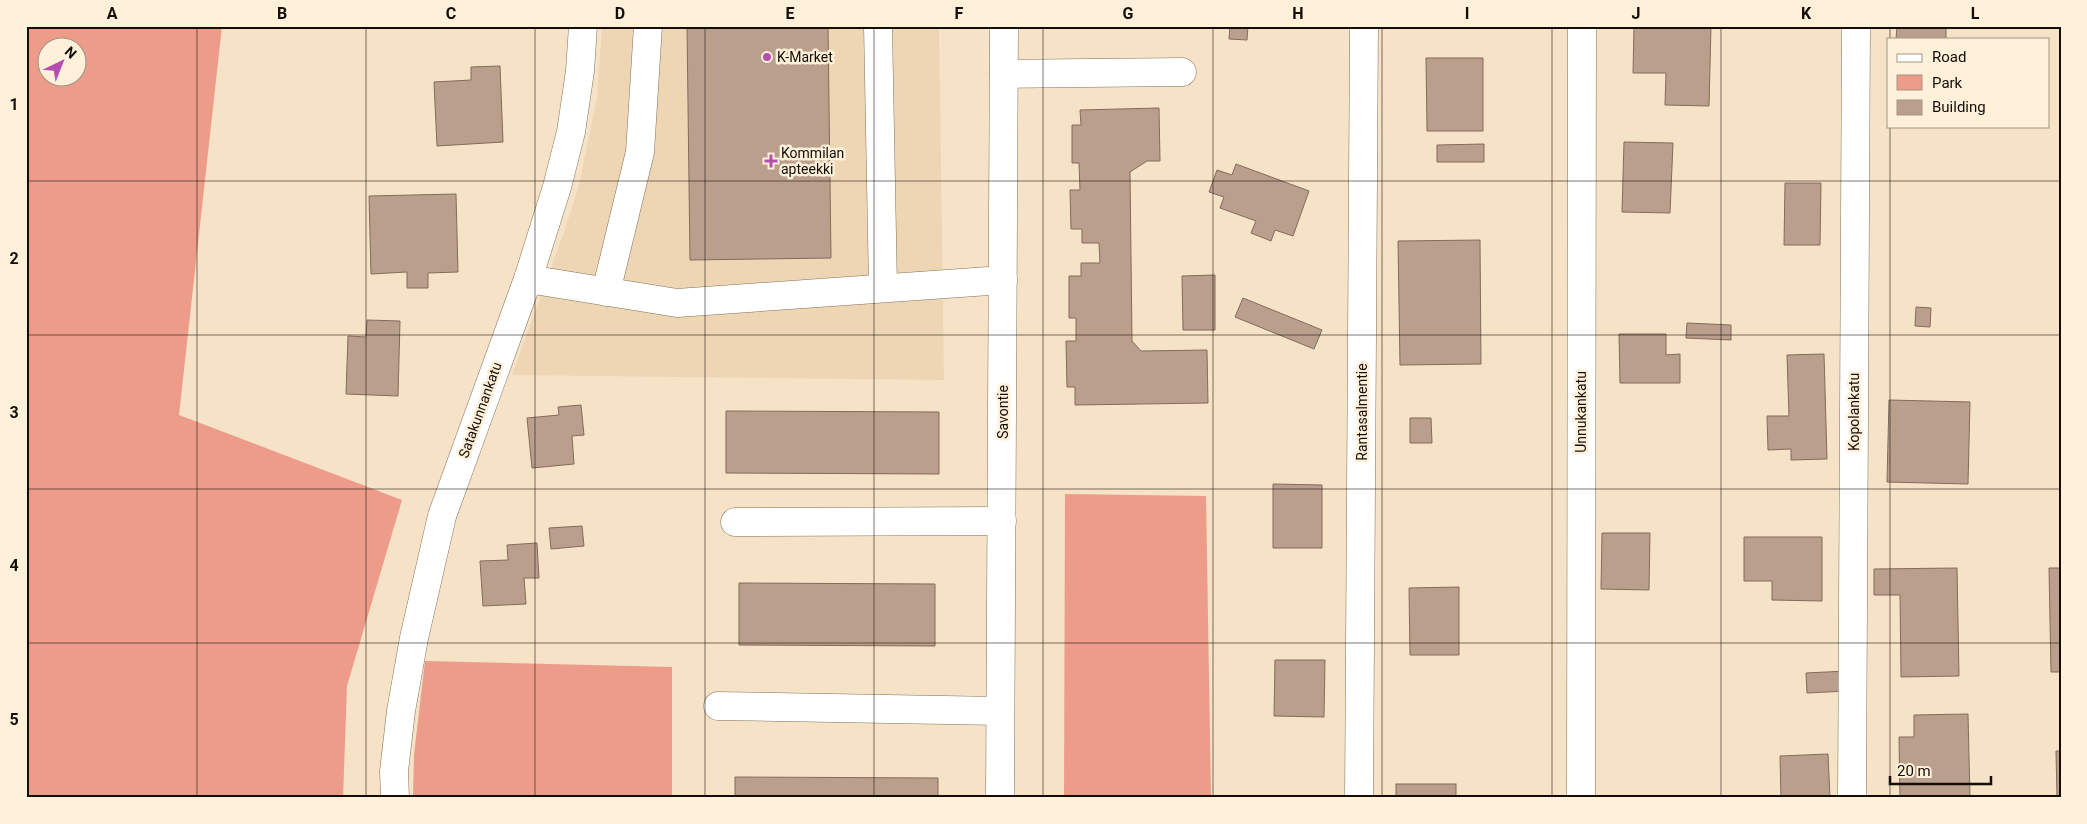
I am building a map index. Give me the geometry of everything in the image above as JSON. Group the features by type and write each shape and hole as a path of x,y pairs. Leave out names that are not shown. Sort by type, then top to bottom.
{"street":[{"name":"Satakunnankatu","path":"395,798 394,771 400,712 414,638 442,516 528,279 557,187 571,132 580,71 583,26"},
{"path":"606,292 640,152 648,26"},
{"path":"878,26 883,288"},
{"name":"Savontie","path":"1000,798 1004,26"},
{"name":"Rantasalmentie","path":"1360,798 1364,26"},
{"name":"Unnukankatu","path":"1580,798 1582,26"},
{"name":"Kopolankatu","path":"1852,798 1856,26"},
{"path":"1004,74 1182,72"},
{"path":"528,279 677,303 1004,280"},
{"path":"735,522 1002,521"},
{"path":"718,706 1000,711"}],"shaded area":[{"path":"602,26 939,26 944,380 512,375 579,185 597,97"}],"green space":[{"path":"26,26 222,26 179,415 402,500 347,686 343,798 26,798"},
{"path":"1065,494 1206,496 1211,798 1064,798"},
{"path":"425,661 672,667 672,798 413,798 414,755"}],"building":[{"path":"687,26 828,26 831,258 690,260"},
{"path":"1230,26 1248,26 1247,40 1229,39"},
{"path":"1634,26 1711,26 1709,106 1665,105 1666,73 1633,73"},
{"path":"1897,26 1946,26 1946,38 1896,38"},
{"path":"1426,58 1483,58 1483,131 1427,131"},
{"path":"500,66 503,142 437,146 434,82 471,80 471,67"},
{"path":"1159,108 1160,161 1147,161 1130,172 1132,341 1141,351 1207,350 1208,403 1075,405 1075,387 1067,387 1066,341 1076,341 1076,318 1069,318 1069,276 1081,276 1081,263 1100,263 1099,243 1082,243 1082,229 1071,229 1070,190 1080,190 1079,163 1072,163 1072,125 1081,125 1080,110"},
{"path":"1624,142 1673,143 1670,213 1622,212"},
{"path":"1484,144 1484,162 1437,162 1437,145"},
{"path":"1236,164 1309,191 1293,236 1275,230 1271,241 1251,233 1256,221 1220,208 1224,197 1209,192 1217,170 1232,175"},
{"path":"1785,183 1821,183 1820,245 1784,245"},
{"path":"456,194 458,272 428,273 428,288 407,288 407,272 371,274 369,196"},
{"path":"1480,240 1481,364 1400,365 1398,241"},
{"path":"1215,275 1215,330 1183,330 1182,276"},
{"path":"1243,298 1322,330 1314,349 1235,317"},
{"path":"1916,307 1931,308 1930,327 1915,326"},
{"path":"367,320 400,321 398,396 346,394 348,336 366,337"},
{"path":"1687,323 1731,325 1731,340 1686,338"},
{"path":"1619,334 1666,334 1666,355 1680,354 1680,383 1620,383"},
{"path":"1824,354 1827,459 1791,460 1791,449 1768,450 1767,416 1789,416 1787,355"},
{"path":"1889,400 1970,402 1968,484 1887,482"},
{"path":"581,405 584,435 572,436 574,464 532,468 527,418 559,415 558,407"},
{"path":"726,411 939,412 939,474 726,473"},
{"path":"1410,418 1431,418 1432,443 1410,443"},
{"path":"1273,484 1322,485 1322,548 1273,548"},
{"path":"582,526 584,546 551,549 549,528"},
{"path":"1602,533 1650,533 1649,590 1601,589"},
{"path":"1744,537 1822,537 1822,601 1772,600 1772,581 1744,581"},
{"path":"537,543 539,578 524,578 526,604 483,606 480,561 508,560 507,545"},
{"path":"1957,568 1959,676 1901,677 1900,595 1874,595 1874,569"},
{"path":"2049,568 2061,568 2061,672 2051,672"},
{"path":"739,583 935,584 935,646 739,645"},
{"path":"1459,587 1459,655 1410,655 1409,588"},
{"path":"1275,660 1325,660 1324,717 1274,716"},
{"path":"1847,671 1847,691 1807,693 1806,673"},
{"path":"1968,714 1970,798 1900,798 1899,737 1914,737 1914,715"},
{"path":"2056,751 2061,751 2061,798 2057,798"},
{"path":"1828,754 1830,798 1781,798 1780,756"},
{"path":"735,777 938,778 938,798 735,798"},
{"path":"1396,784 1456,784 1456,798 1396,798"}],"place":[{"name":"K-Market","path":"767,57"},
{"name":"Kommilan apteekki","path":"771,161"}]}
